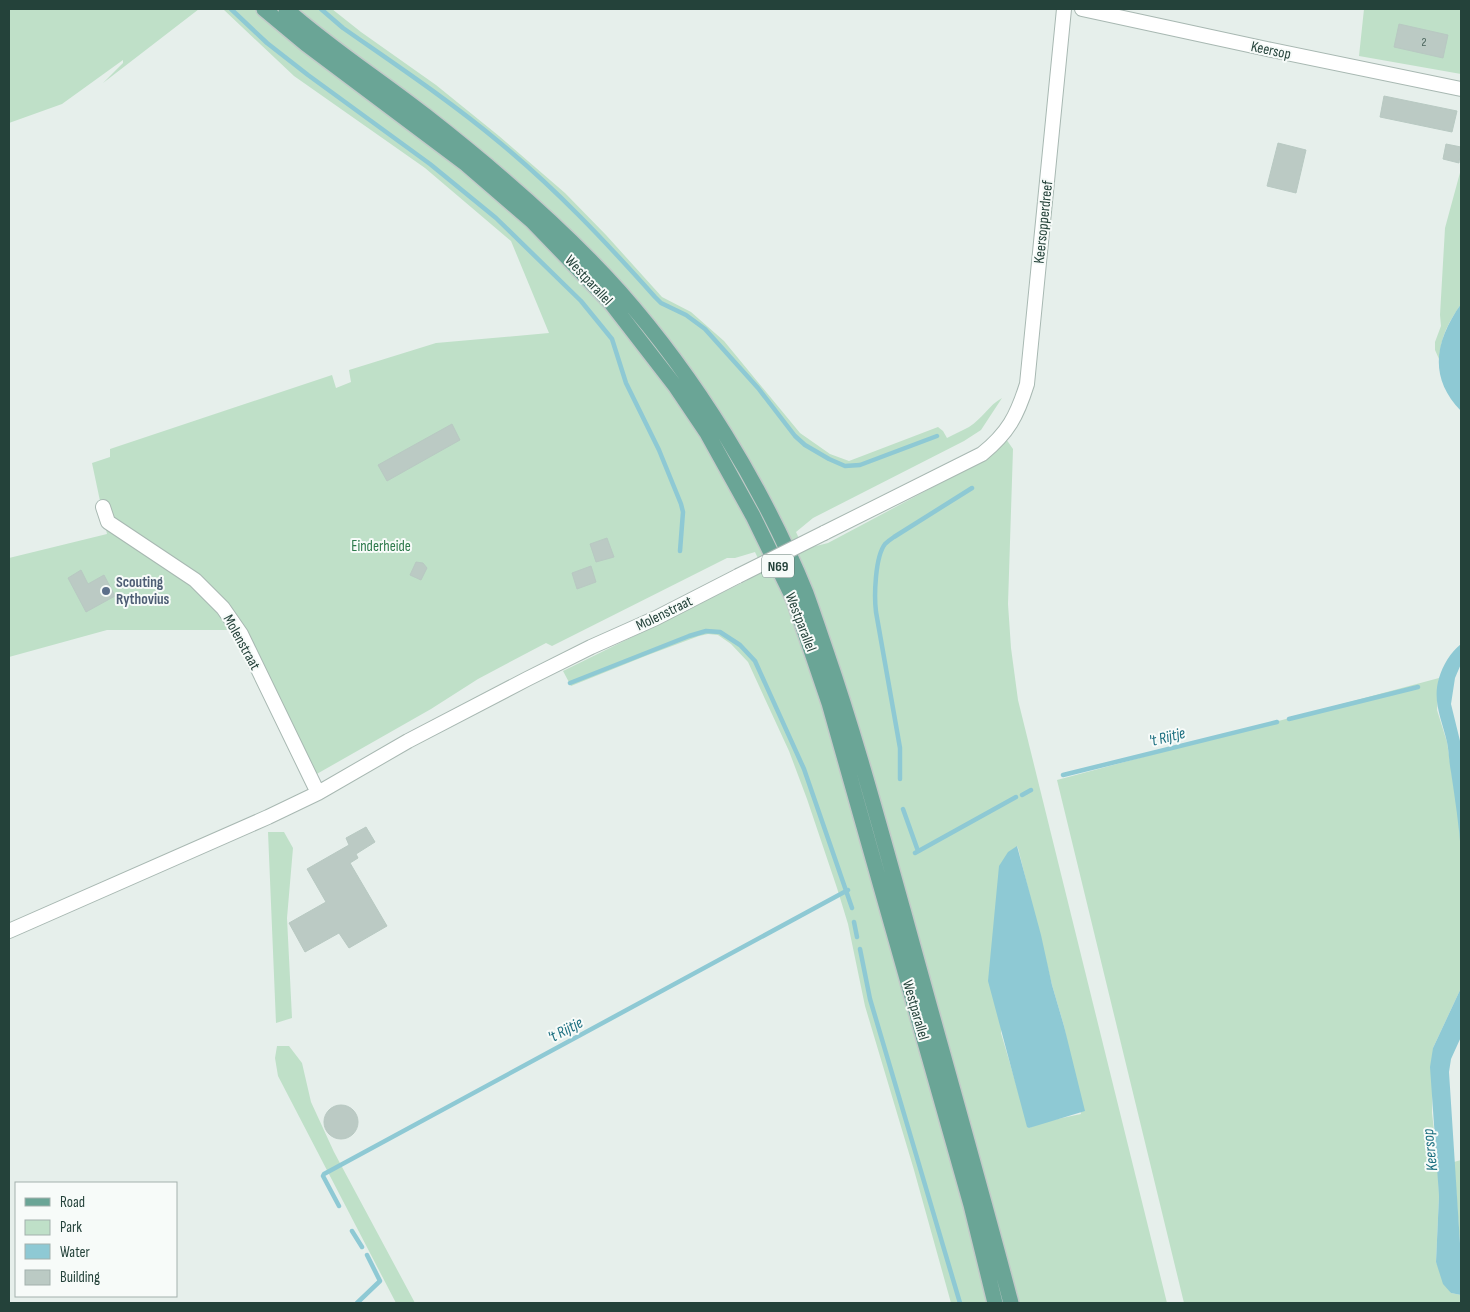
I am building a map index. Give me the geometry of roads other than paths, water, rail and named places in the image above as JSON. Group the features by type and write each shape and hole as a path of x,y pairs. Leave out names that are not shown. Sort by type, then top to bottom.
{"main road":[{"name":"Westparallel","path":"264,9 306,44 466,164 532,221 612,303 670,379 707,433 753,516 794,600 826,694 971,1206 996,1303"},
{"name":"Westparallel","path":"286,9 314,34 423,114 476,156 541,212 585,254 622,294 682,370 721,427 768,511 806,594 843,699 1011,1303"}],"street":[{"name":"Keersopperdreef","path":"1007,430 1022,402 1027,384 1064,9"},
{"name":"Keersop","path":"1082,9 1461,89"},
{"name":"Molenstraat","path":"9,931 268,817 318,793 408,741 519,683 590,647 656,618 982,454 997,442 1007,430"},
{"name":"Molenstraat","path":"103,507 108,522 195,580 223,608 241,634 318,793"}],"water":[{"path":"1461,304 1461,411 1450,398 1443,385 1439,359 1445,332"},
{"path":"1461,644 1461,664 1455,678 1451,704 1461,745 1461,852 1448,746 1438,710 1437,686 1450,655"},
{"path":"1017,846 1085,1111 1029,1128 1027,1127 988,981 999,866 1008,852"},
{"path":"1461,988 1461,1037 1451,1059 1449,1072 1461,1259 1461,1295 1451,1293 1443,1284 1436,1262 1439,1196 1430,1067 1433,1048"}],"waterway":[{"path":"231,9 267,43 430,164 496,218 581,301 612,339 626,383 659,450 681,504 683,512 680,551"},
{"path":"321,9 343,28 461,112 541,178 599,236 661,303 686,315 705,329 758,388 795,436 805,445 845,466 860,465 937,436"},
{"path":"900,779 900,748 876,612 875,587 879,558 885,544 890,540 972,488"},
{"path":"570,683 706,631 720,632 740,645 755,661 804,769 852,908"},
{"name":"'t Rijtje","path":"1289,719 1418,687"},
{"name":"'t Rijtje","path":"1063,775 1277,722"},
{"name":"'t Rijtje","path":"1022,795 1031,790"},
{"name":"'t Rijtje","path":"915,853 1016,797"},
{"path":"903,809 918,851"},
{"name":"'t Rijtje","path":"339,1206 323,1176 324,1174 848,890"},
{"path":"854,922 857,937"},
{"path":"860,949 870,999 960,1303"},
{"name":"'t Rijtje","path":"352,1231 362,1247"},
{"name":"'t Rijtje","path":"357,1303 380,1281 367,1255"}],"place":[{"name":"Scouting Rythovius","path":"106,591"}],"park label":[{"name":"Einderheide","path":"381,546"}]}
